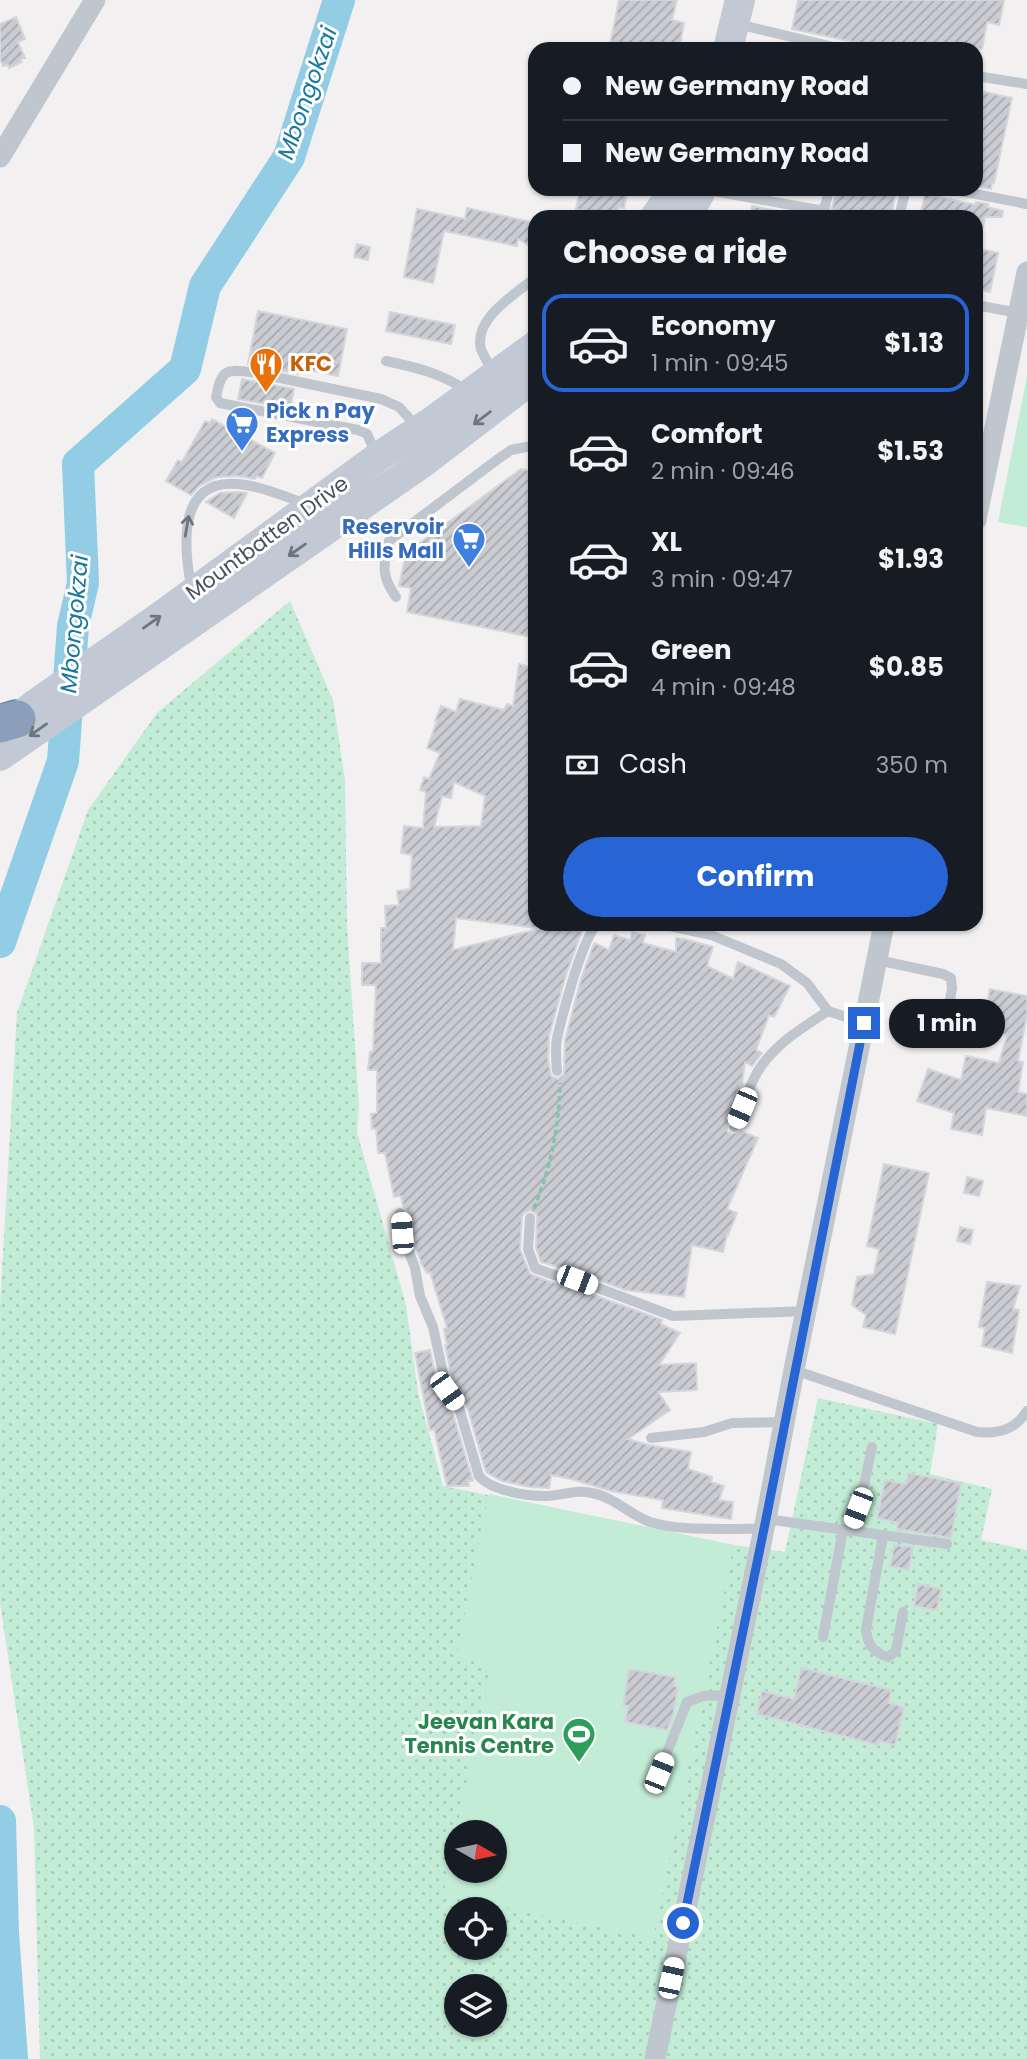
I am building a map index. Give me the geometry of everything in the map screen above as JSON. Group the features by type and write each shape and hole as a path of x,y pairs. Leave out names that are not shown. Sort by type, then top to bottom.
{"main road":[{"name":"Mountbatten Drive","path":"9,732 71,706 421,464 510,386 528,358"},
{"name":"Mountbatten Drive","path":"9,732 96,661 378,457 420,430 510,386"}],"street":[{"path":"0,157 95,0"},
{"path":"983,486 1027,272"},
{"path":"655,2059 883,931"}],"lane":[{"path":"744,25 813,42"},
{"path":"983,77 1027,84"},
{"path":"983,195 1027,204"},
{"path":"741,196 819,210 825,207 827,196"},
{"path":"510,386 481,348 483,328 487,320 526,285"},
{"path":"983,306 1019,313"},
{"path":"386,361 448,378 510,386"},
{"path":"378,457 367,434 358,430 220,403 216,397 220,376 234,370 256,373 381,399 399,407 420,430"},
{"path":"396,597 386,582 384,561 389,541 498,458 511,450 528,447"},
{"path":"192,594 185,558 185,531 190,509 200,495 219,485 236,484 258,488 312,506"},
{"path":"556,1071 557,1041 574,976 591,931"},
{"path":"693,931 712,935 781,964 807,983 828,1011 864,1023"},
{"path":"877,960 951,978 946,1025"},
{"path":"734,1127 758,1072 773,1052 793,1034 828,1011"},
{"path":"400,1213 402,1233 415,1268 420,1296 433,1327 447,1391 459,1408 479,1476 494,1488 543,1496 580,1491 601,1494 643,1519 661,1524 765,1524 846,1530 947,1544"},
{"path":"530,1218 528,1249 536,1268 577,1280 673,1316 807,1311"},
{"path":"794,1370 977,1432 1005,1430 1020,1423 1027,1410"},
{"path":"651,1438 704,1432 732,1423 785,1422"},
{"path":"823,1637 846,1530 862,1495 872,1447"},
{"path":"883,1535 866,1630 869,1644 878,1654 888,1657 896,1651 903,1612"},
{"path":"659,1773 687,1702 703,1696 730,1695"}],"path":[{"path":"530,1218 553,1152 560,1108 561,1077 556,1071"}],"green space":[{"path":"1027,376 1027,527 998,522"},
{"path":"290,601 333,700 345,780 347,926 359,1106 357,1132 406,1305 418,1392 443,1486 734,1545 785,1552 818,1398 938,1424 930,1474 992,1489 981,1540 1027,1550 1027,2059 40,2059 34,1828 0,1603 0,1305 17,1013 88,810 157,713"},
{"name":"Jeevan Kara Tennis Centre","path":"489,1494 734,1545 653,1938 507,1908 507,1897 443,1895 446,1883 508,1883 508,1820 459,1820 491,1665 456,1657"}],"building":[{"path":"619,0 677,0 672,20 684,23 681,42 610,42"},
{"path":"798,0 1004,0 999,25 987,22 983,44 854,42 792,29"},
{"path":"16,17 25,39 18,42 25,58 9,68 8,65 3,66 0,59 0,24"},
{"path":"983,92 1012,98 991,189 983,187"},
{"path":"579,196 627,196 624,208 619,207 618,210 576,209"},
{"path":"835,196 895,196 892,210 831,210"},
{"path":"925,196 934,196 976,205 976,202 988,204 987,207 1003,211 1002,217 985,217 983,227 983,210 922,210"},
{"path":"752,206 773,210 751,210"},
{"path":"467,208 528,221 528,245 518,239 517,246 444,231 433,283 404,277 417,209 465,219"},
{"path":"357,244 370,247 368,260 354,257"},
{"path":"983,250 998,253 990,292 983,290"},
{"path":"258,311 347,329 338,376 299,368 298,374 248,364"},
{"path":"390,312 455,325 451,344 386,331"},
{"name":"KFC","path":"242,379 294,389 290,409 238,399"},
{"path":"212,419 275,453 262,478 217,477 199,486 191,495 166,481 178,460 182,462 205,421 210,423"},
{"name":"Reservoir Hills Mall","path":"521,469 528,470 528,636 407,612 411,588 399,586 406,553"},
{"path":"220,493 247,493 234,518 206,502"},
{"path":"519,664 528,667 528,927 456,918 453,950 530,931 582,931 549,1036 548,1059 551,1076 558,1079 564,1074 565,1040 593,946 595,943 609,950 614,935 630,940 632,932 645,935 643,943 676,952 676,938 713,947 707,966 733,979 738,962 790,986 774,1017 769,1015 756,1050 762,1053 752,1066 745,1062 742,1084 727,1125 727,1131 732,1134 741,1131 758,1138 727,1209 737,1213 727,1234 723,1252 692,1245 684,1297 625,1290 541,1262 536,1248 537,1215 530,1210 522,1217 520,1249 530,1274 662,1320 661,1324 680,1333 659,1365 696,1363 697,1390 658,1392 670,1410 628,1439 691,1452 688,1469 712,1477 711,1482 724,1486 719,1500 733,1502 731,1519 662,1508 663,1500 611,1491 551,1475 549,1488 502,1481 486,1472 467,1406 454,1388 445,1345 444,1329 447,1328 430,1272 427,1273 422,1265 401,1196 394,1197 385,1153 378,1153 376,1128 372,1129 371,1114 377,1113 377,1070 368,1070 370,1052 373,1052 376,985 362,985 362,963 381,963 381,928 386,928 385,906 399,905 397,891 410,889 412,855 401,853 404,826 423,828 426,792 420,790 424,777 429,779 440,753 427,748 441,706 456,712 460,699 504,710 507,704 513,706","holes":["454,782 485,796 481,826 434,827 442,796 451,798"]},
{"path":"990,989 1027,996 1027,1015 1018,1061 1023,1062 1018,1092 1027,1094 1027,1116 986,1108 982,1135 951,1129 954,1113 917,1101 928,1069 961,1080 966,1056 999,1063 1007,1035 982,1030"},
{"path":"914,1018 933,1023 929,1042 909,1038"},
{"path":"884,1164 929,1173 895,1334 863,1327 866,1315 852,1305 857,1277 874,1274 879,1249 867,1246"},
{"path":"967,1177 983,1181 979,1196 964,1193"},
{"path":"960,1227 973,1230 970,1244 957,1241"},
{"path":"987,1282 1020,1286 1013,1309 1019,1310 1012,1353 982,1346 985,1328 979,1327"},
{"path":"430,1350 439,1393 452,1411 473,1481 468,1481 469,1486 447,1486 434,1429 430,1430 415,1353"},
{"path":"908,1473 961,1483 951,1538 897,1529 898,1523 877,1518 885,1480 906,1484"},
{"path":"894,1545 913,1547 909,1570 890,1566"},
{"path":"918,1584 941,1589 937,1610 914,1606"},
{"path":"801,1668 891,1690 889,1703 904,1707 895,1745 879,1741 878,1745 757,1714 762,1691 794,1699"},
{"path":"629,1669 675,1677 674,1686 678,1687 673,1717 667,1730 625,1722 628,1706 623,1705"}],"waterway":[{"name":"Mbongokzai","path":"0,942 63,761 73,626 83,583 78,464 185,369 205,286 289,157 339,0"},
{"name":"Mbongokzai","path":"0,1821 3,1933 12,2059"}],"place":[{"name":"KFC","path":"266,394"},
{"name":"Pick n Pay Express","path":"242,453"},
{"name":"Reservoir Hills Mall","path":"469,569"},
{"name":"Jeevan Kara Tennis Centre","path":"579,1764"}],"route":[{"path":"683,1923 864,1023"}]}
